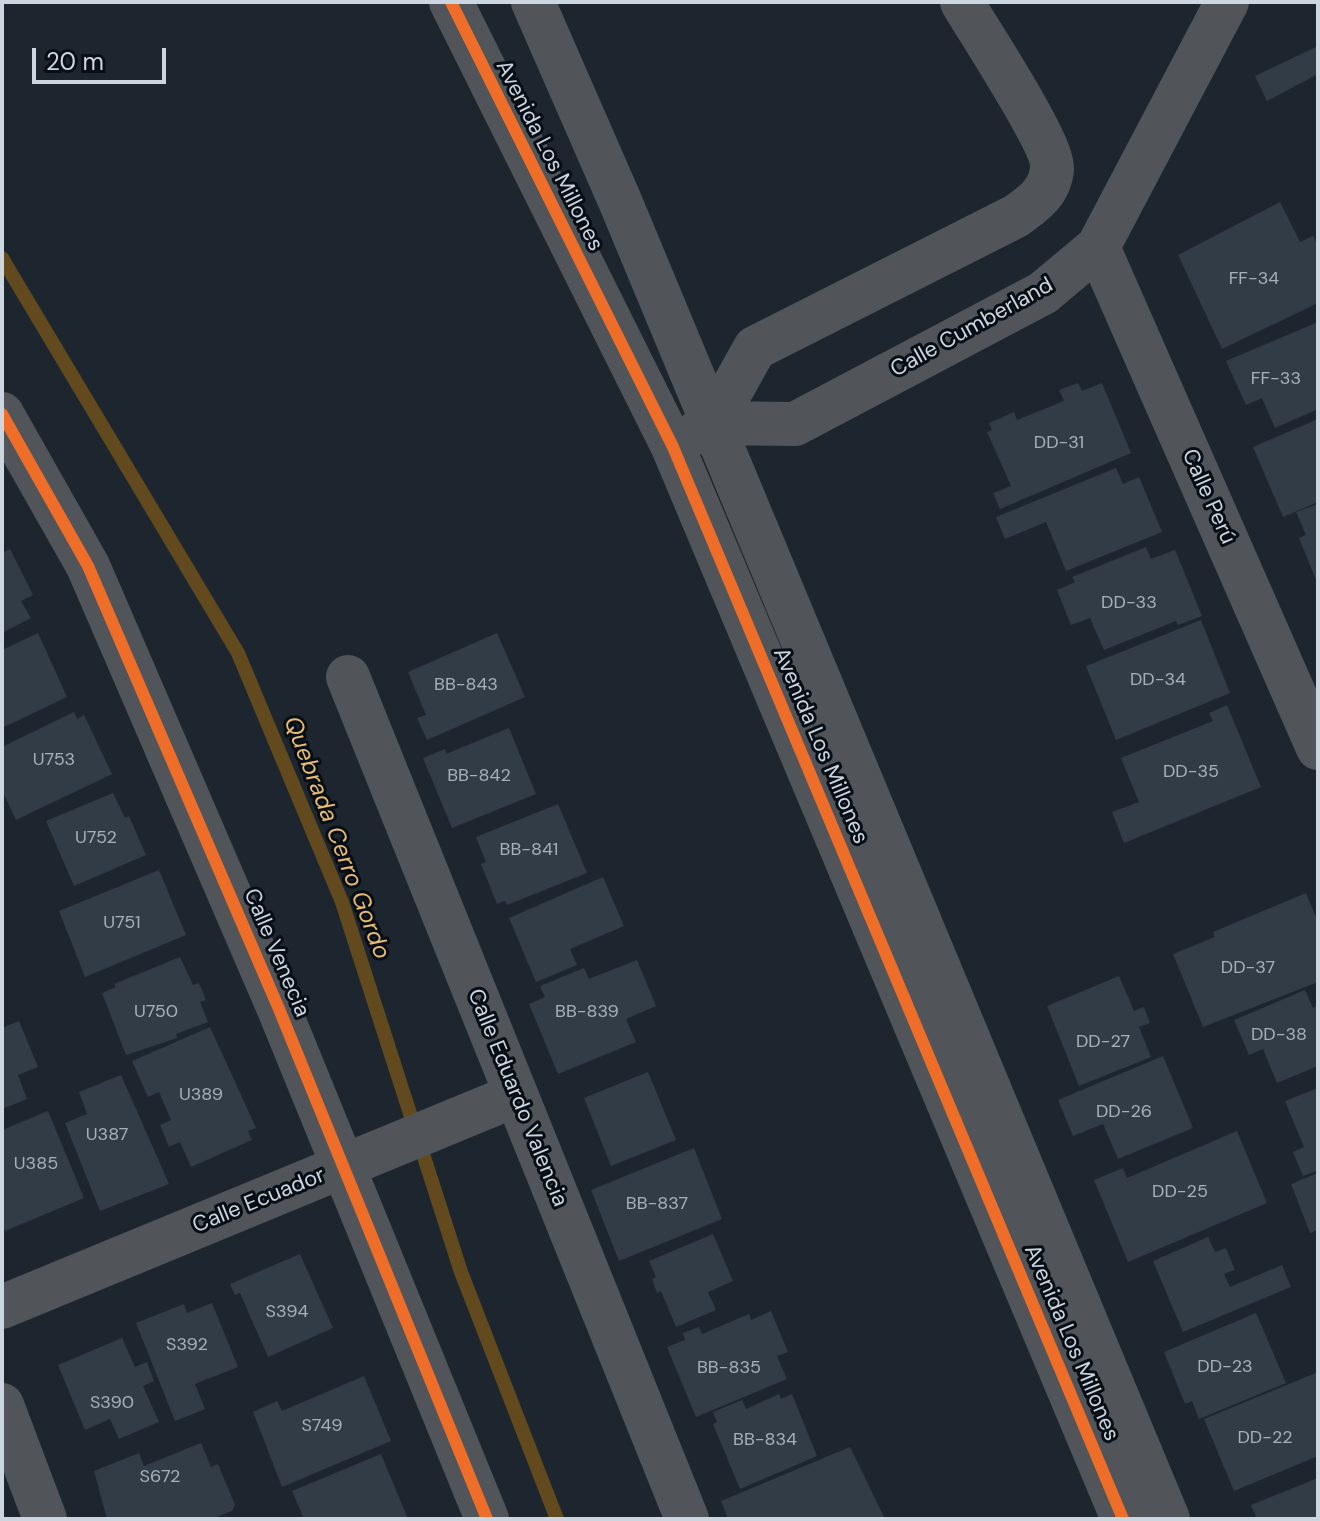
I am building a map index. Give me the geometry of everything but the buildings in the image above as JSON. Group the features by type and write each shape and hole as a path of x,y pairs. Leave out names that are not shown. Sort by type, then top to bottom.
{"street":[{"name":"Avenida Los Millones","path":"451,2 673,447 1123,1519"},
{"name":"Avenida Los Millones","path":"533,2 713,423 1168,1519"},
{"path":"673,447 713,423 755,348 1016,216 1040,199 1052,168 1044,142 962,2"},
{"name":"Calle Cumberland","path":"713,423 795,424 1043,293 1098,247 1227,2"},
{"name":"Calle Perú","path":"1098,247 1318,748"},
{"name":"Calle Venecia","path":"2,414 88,566 343,1166 487,1519"},
{"name":"Calle Eduardo Valencia","path":"348,677 687,1519"},
{"name":"Calle Ecuador","path":"2,1307 516,1095"},
{"path":"2,1405 45,1519"}],"waterway":[{"name":"Quebrada Cerro Gordo","path":"2,258 238,653 342,902 461,1272 557,1519"}],"cycle path":[{"path":"451,2 673,447 1123,1519"},
{"path":"2,414 88,566 279,1009 487,1519"}]}
